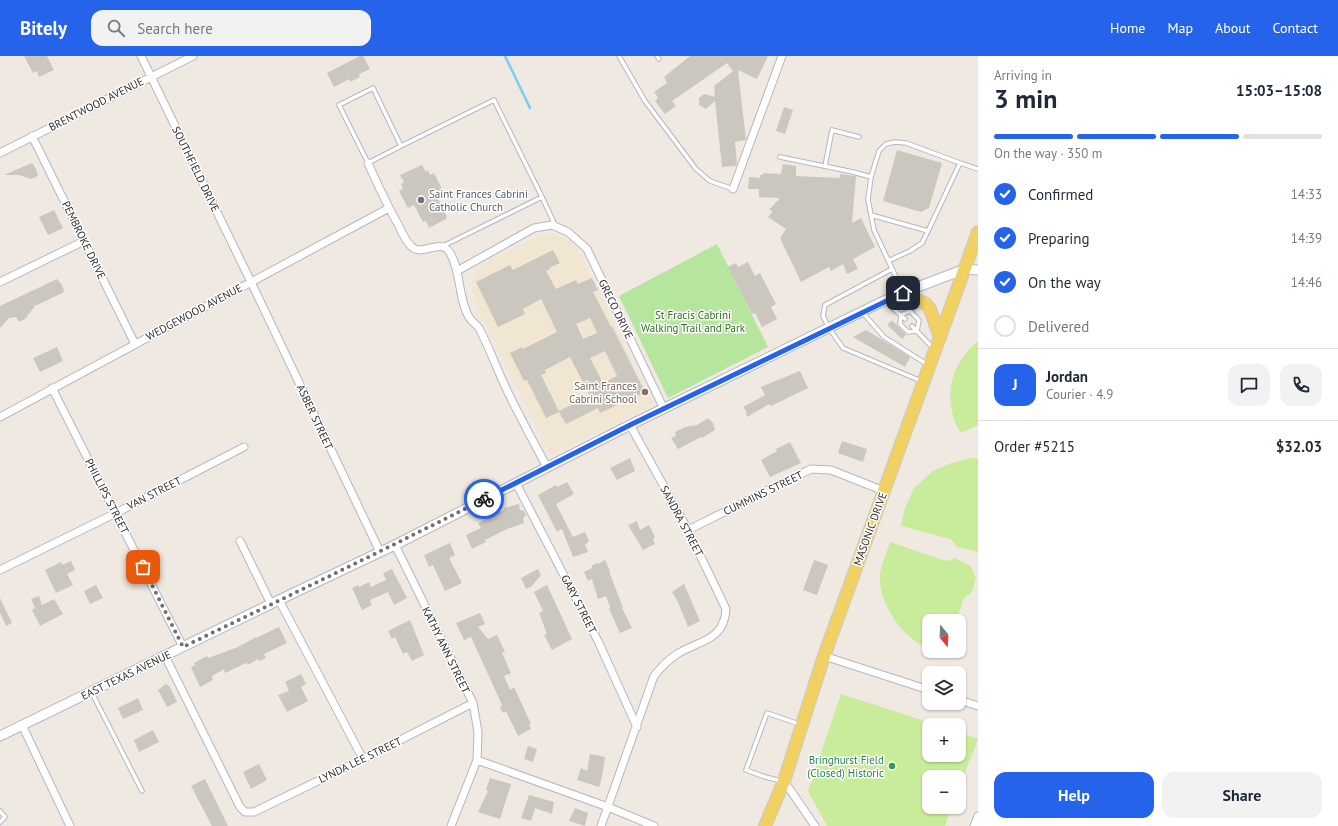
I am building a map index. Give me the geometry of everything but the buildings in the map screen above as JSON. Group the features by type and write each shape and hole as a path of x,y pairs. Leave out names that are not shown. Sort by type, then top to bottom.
{"main road":[{"name":"MASONIC DRIVE","path":"765,826 784,781 824,656 978,232"},
{"path":"903,293 926,304 930,309 938,344"}],"street":[{"name":"SOUTHFIELD DRIVE","path":"141,56 251,282"},
{"name":"BRENTWOOD AVENUE","path":"0,153 193,56"},
{"path":"733,189 782,56"},
{"name":"PEMBROKE DRIVE","path":"32,136 135,344"},
{"path":"368,164 406,241 412,248 421,250 436,246 443,246 450,252 463,302 469,318 477,326 484,338 504,385 547,467"},
{"name":"WEDGEWOOD AVENUE","path":"0,417 389,208"},
{"path":"456,271 534,228 554,226"},
{"name":"GRECO DRIVE","path":"554,226 568,232 587,248 664,409"},
{"path":"0,282 84,241"},
{"path":"965,269 978,270"},
{"name":"EAST TEXAS AVENUE","path":"0,736 395,545 630,425 862,312 903,293 965,269"},
{"name":"ASBER STREET","path":"251,282 380,552"},
{"name":"PHILLIPS STREET","path":"52,388 183,647"},
{"name":"SANDRA STREET","path":"630,425 688,530 726,609 723,626 715,636 677,654 665,662 654,676 637,727"},
{"name":"VAN STREET","path":"0,570 116,513 244,447"},
{"name":"CUMMINS STREET","path":"688,530 811,468 831,470 884,491"},
{"name":"GARY STREET","path":"516,483 598,641 637,727"},
{"path":"240,541 271,604"},
{"name":"KATHY ANN STREET","path":"395,545 473,703 478,732 477,760 451,826"},
{"path":"279,600 363,759"},
{"name":"LYNDA LEE STREET","path":"164,656 240,807 245,812 254,812 473,703"},
{"path":"824,656 922,688"},
{"path":"966,702 978,706"},
{"path":"22,725 70,826"},
{"path":"601,826 637,727"},
{"path":"477,760 608,807 654,826"},
{"path":"784,781 815,826"},
{"path":"974,826 978,816"}],"lane":[{"path":"619,56 645,101 696,169 710,181 733,189"},
{"path":"401,146 373,88 339,105 368,164 494,100 542,197 554,226"},
{"path":"825,166 832,130 860,137"},
{"path":"903,293 874,230 871,216 868,198 871,177 879,151 889,143 906,144 978,169"},
{"path":"780,157 871,177"},
{"path":"888,260 910,251 922,243 960,163"},
{"path":"443,246 542,197"},
{"path":"871,216 928,231"},
{"path":"892,269 825,305 823,316 829,328 843,348 924,382"},
{"path":"885,301 905,319"},
{"path":"900,315 910,311 919,320 917,331"},
{"path":"862,312 884,337 930,366"},
{"path":"900,315 900,324 908,332 917,331"},
{"path":"912,326 917,331 938,344"},
{"path":"91,692 142,791"},
{"path":"784,781 765,777 746,770 767,713 802,725"},
{"path":"0,811 5,817 0,822"}],"shaded area":[{"path":"546,234 563,237 577,248 654,404 551,455 476,306 472,288 474,275 486,261"}],"green space":[{"name":"St Fracis Cabrini Walking Trail and Park","path":"717,244 768,347 668,398 619,296"},
{"path":"978,341 978,425 961,433 953,416 950,394 951,384 958,365 963,357"},
{"path":"971,458 978,459 978,552 957,547 951,539 901,526 904,511 914,488 933,471 951,463"},
{"path":"890,542 946,561 955,558 971,566 976,578 972,592 964,598 958,614 922,614 922,646 903,630 890,612 881,591 880,576"},
{"name":"Bringhurst Field (Closed) Historic","path":"841,694 922,720 922,762 966,762 966,735 978,739 966,770 922,770 922,814 949,814 945,826 827,826 808,791"}],"waterway":[{"path":"505,56 530,108"}],"way so far":[{"path":"143,567 183,647 395,545 484,499"}],"place":[{"name":"Saint Frances Cabrini Catholic Church","path":"421,200"},
{"name":"Saint Frances Cabrini School","path":"645,392"},
{"name":"Bringhurst Field (Closed) Historic","path":"892,766"}],"route":[{"path":"484,499 630,425 894,296 903,293"}]}
